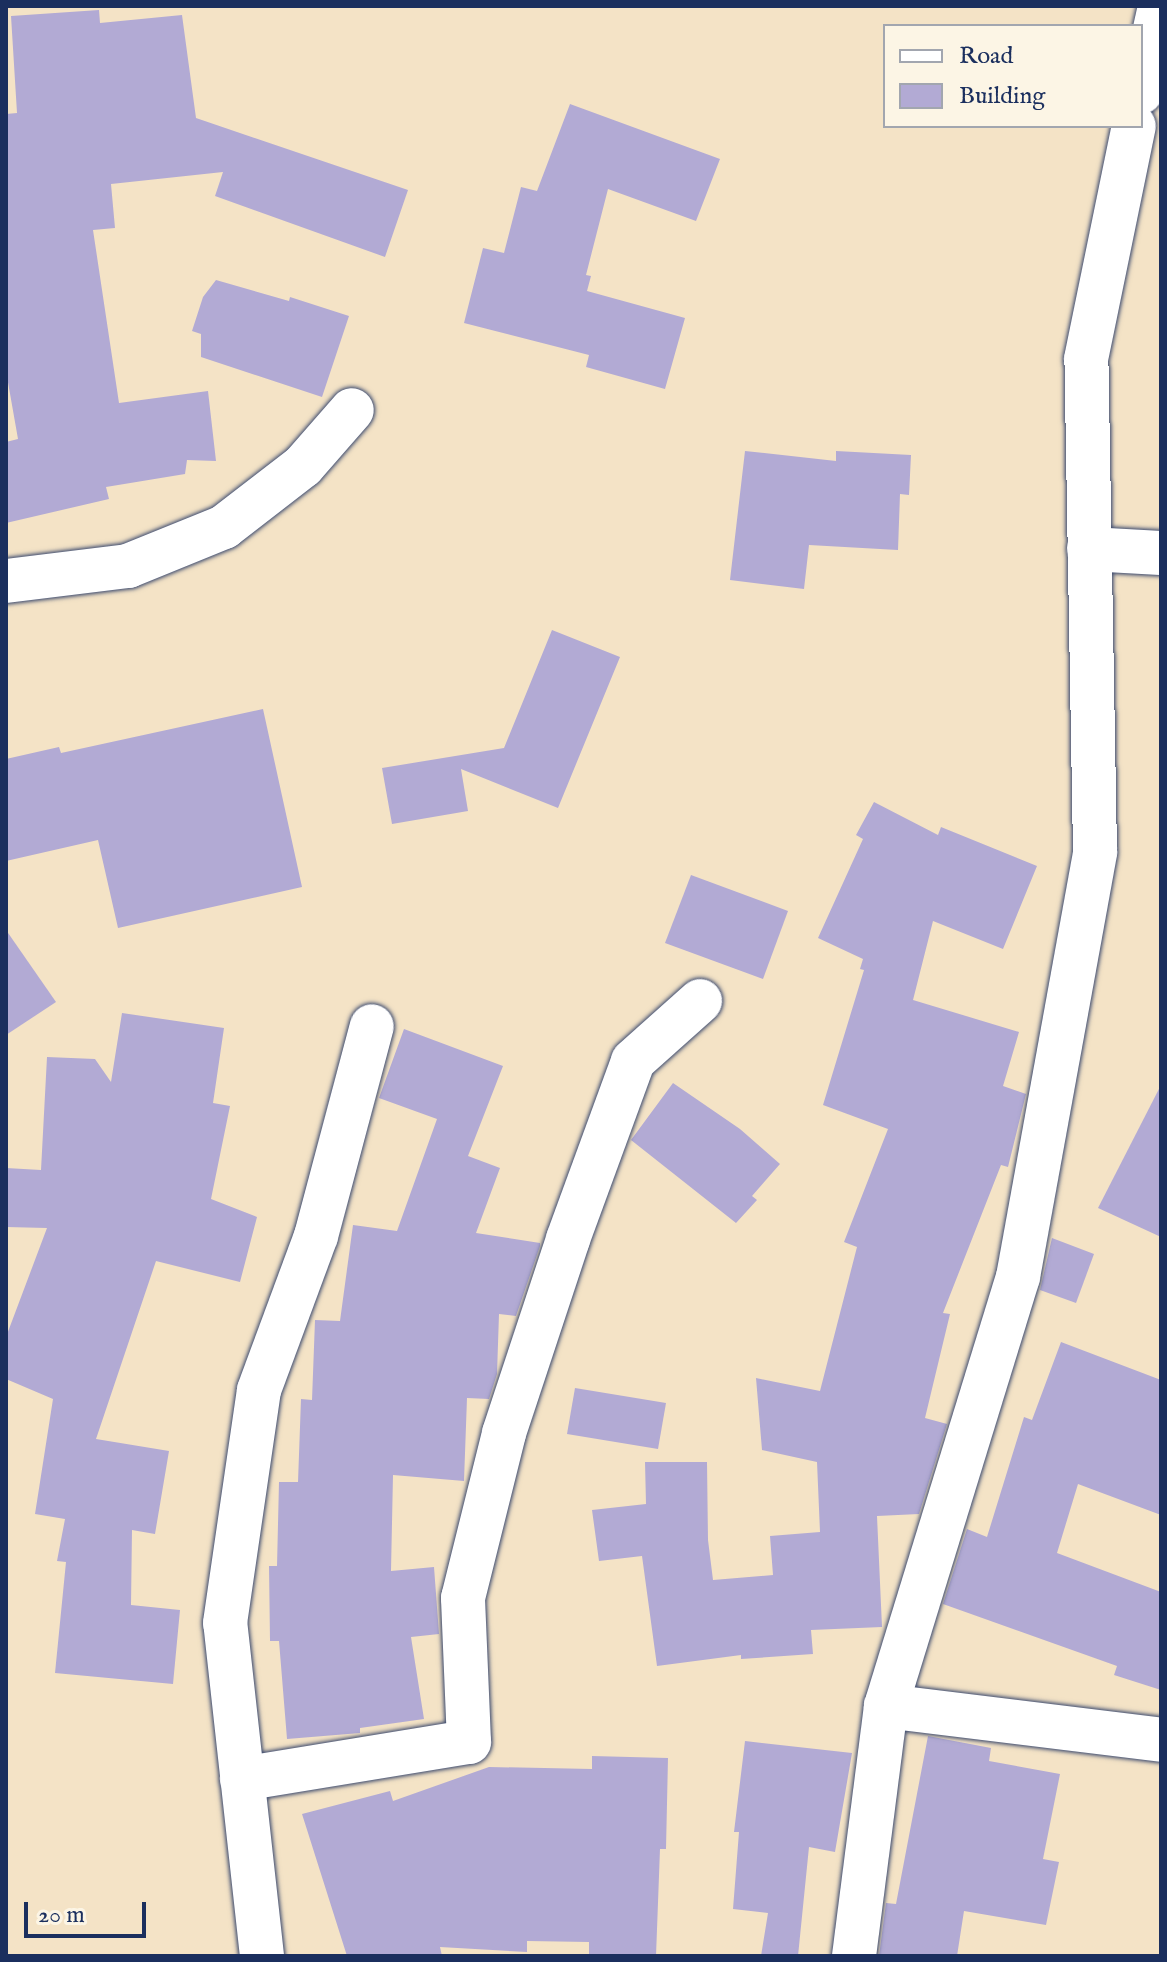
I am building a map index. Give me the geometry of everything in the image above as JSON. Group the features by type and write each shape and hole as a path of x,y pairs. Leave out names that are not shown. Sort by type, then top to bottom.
{"street":[{"path":"1143,83 1160,6"},
{"path":"854,1956 886,1706 1018,1277 1095,852 1086,359 1134,128"},
{"path":"6,581 128,566 224,527 303,466 352,410"},
{"path":"1089,549 1161,553"},
{"path":"242,1779 469,1742 463,1598 504,1433 568,1239 633,1061 700,1001"},
{"path":"262,1956 225,1623 259,1390 316,1236 372,1026"},
{"path":"886,1706 1161,1740"}],"building":[{"path":"99,10 100,23 182,15 196,118 408,190 385,257 215,196 223,172 111,184 115,228 93,230 119,403 208,391 216,461 187,460 185,474 106,487 109,499 6,523 6,442 18,439 6,371 6,114 17,113 11,16"},
{"path":"570,104 720,159 696,221 608,189 586,275 591,276 587,291 685,318 665,389 586,367 589,355 464,323 483,248 504,253 521,187 537,191"},
{"path":"216,280 289,301 290,297 349,316 322,397 201,357 201,334 192,331 203,297"},
{"path":"745,451 836,461 836,451 911,455 909,495 900,494 898,550 809,545 804,589 730,580"},
{"path":"552,630 620,657 558,808 461,769 468,811 392,824 382,768 504,748"},
{"path":"263,709 302,887 118,928 98,840 6,861 6,759 59,747 61,753"},
{"path":"874,802 938,835 941,827 1037,866 1003,949 933,921 913,1000 1019,1032 1003,1086 1026,1094 1008,1167 1001,1165 943,1313 950,1314 925,1418 947,1424 919,1514 877,1516 882,1627 811,1630 813,1654 741,1659 741,1655 657,1666 642,1556 599,1561 592,1510 646,1504 645,1462 707,1462 708,1540 713,1580 773,1575 770,1536 820,1532 817,1462 762,1450 756,1378 820,1391 857,1247 844,1242 888,1129 823,1105 864,970 860,969 863,959 818,938 863,839 856,835"},
{"path":"691,875 788,911 763,979 665,943"},
{"path":"6,930 56,1002 6,1035"},
{"path":"122,1013 224,1028 213,1103 230,1106 211,1199 257,1217 240,1282 156,1261 96,1439 169,1451 155,1534 132,1530 131,1605 180,1610 173,1684 55,1673 66,1562 57,1561 65,1519 35,1514 53,1399 6,1379 6,1337 47,1228 6,1227 6,1168 41,1170 47,1057 95,1059 111,1082"},
{"path":"404,1029 503,1066 468,1156 500,1168 476,1233 540,1243 540,1246 516,1316 499,1314 497,1374 489,1399 467,1398 464,1481 393,1475 391,1571 434,1567 439,1634 411,1637 424,1719 360,1728 360,1733 287,1739 279,1641 270,1641 269,1566 277,1566 279,1482 298,1482 301,1399 312,1400 315,1320 340,1321 353,1225 397,1231 437,1119 379,1098"},
{"path":"673,1083 740,1129 780,1164 752,1196 757,1200 736,1223 631,1140"},
{"path":"1161,1085 1161,1237 1098,1208"},
{"path":"1052,1238 1094,1254 1076,1303 1040,1290"},
{"path":"1061,1342 1161,1380 1161,1515 1078,1484 1057,1553 1161,1592 1161,1690 1114,1675 1117,1666 943,1604 967,1529 987,1537 1024,1417 1032,1420"},
{"path":"575,1388 666,1403 658,1449 567,1434"},
{"path":"928,1736 991,1748 989,1761 1060,1774 1043,1859 1059,1862 1046,1925 964,1911 957,1956 879,1956 886,1903 896,1904"},
{"path":"745,1741 852,1753 835,1852 809,1847 798,1956 761,1956 768,1913 733,1909 739,1832 734,1832"},
{"path":"592,1756 668,1758 666,1849 660,1849 656,1956 589,1956 589,1942 527,1941 527,1952 440,1947 442,1956 347,1956 302,1814 390,1791 393,1801 489,1767 592,1769"}]}
